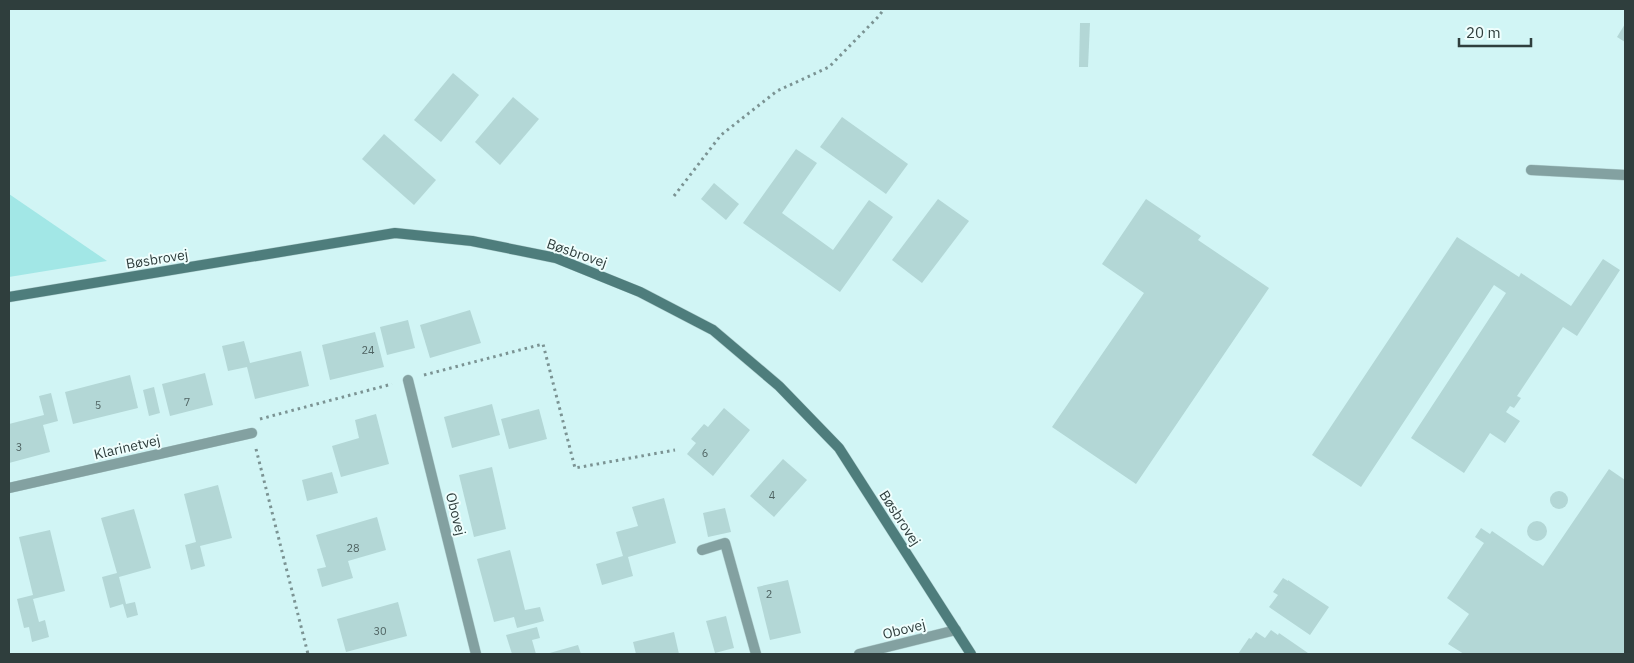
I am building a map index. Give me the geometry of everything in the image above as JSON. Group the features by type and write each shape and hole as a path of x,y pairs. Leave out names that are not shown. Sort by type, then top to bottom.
{"street":[{"path":"1531,170 1625,176"},
{"name":"Bøsbrovej","path":"9,297 395,233 472,241 556,258 640,292 713,330 779,386 839,448 971,654"},
{"name":"Obovej","path":"408,380 476,654"},
{"name":"Klarinetvej","path":"9,488 252,433"},
{"path":"702,550 724,543 756,654"},
{"name":"Obovej","path":"859,654 956,630"}],"path":[{"path":"674,196 720,135 777,91 828,67 884,9"},
{"path":"308,654 249,422 543,344 575,468 675,450"}],"shaded area":[{"path":"9,194 107,261 9,277"}],"building":[{"path":"1080,23 1090,23 1088,67 1079,67"},
{"path":"1625,24 1625,42 1617,37"},
{"path":"453,73 479,95 441,142 414,120"},
{"path":"513,97 539,119 500,165 475,142"},
{"path":"842,117 908,164 886,194 820,147"},
{"path":"384,134 436,180 414,205 362,159"},
{"path":"796,149 817,163 782,213 833,250 869,200 893,217 840,292 743,223"},
{"path":"714,183 739,204 726,220 701,199"},
{"path":"938,199 969,221 922,283 892,260"},
{"path":"1146,199 1201,236 1198,240 1269,288 1136,484 1052,427 1144,293 1102,264"},
{"path":"1457,237 1519,277 1521,273 1571,306 1603,259 1620,270 1577,336 1563,327 1517,396 1521,398 1514,408 1510,406 1506,412 1520,421 1505,443 1490,433 1464,473 1411,438 1506,293 1494,285 1361,487 1312,455"},
{"path":"470,310 481,343 430,358 420,325"},
{"path":"408,320 415,348 387,355 380,327"},
{"path":"375,332 384,367 330,380 322,345"},
{"path":"244,341 250,363 301,351 309,386 255,399 247,367 228,371 222,346"},
{"path":"205,373 213,405 170,416 162,384"},
{"path":"130,375 138,408 73,424 65,392"},
{"path":"154,387 160,413 149,416 143,390"},
{"path":"51,393 58,421 43,425 50,452 9,463 9,424 44,415 39,396"},
{"path":"492,404 500,435 452,448 444,417"},
{"path":"724,408 750,430 713,476 687,454 696,443 691,439 704,424 708,427"},
{"path":"539,409 547,439 509,449 501,419"},
{"path":"376,414 389,464 341,477 332,446 359,438 355,420"},
{"path":"783,459 807,480 774,517 750,496"},
{"path":"492,467 506,529 474,537 459,475"},
{"path":"1609,469 1625,480 1625,654 1464,654 1448,644 1469,614 1447,598 1484,543 1475,537 1481,528 1490,534 1492,531 1543,566"},
{"path":"332,472 338,493 307,501 302,480"},
{"path":"218,485 232,538 200,546 205,566 191,570 185,545 196,542 184,494"},
{"path":"1559,491 1565,494 1568,500 1565,506 1559,509 1553,506 1550,500 1553,494"},
{"path":"664,498 676,543 628,557 633,576 602,585 596,564 623,556 616,532 638,526 632,507"},
{"path":"725,508 731,532 708,537 703,513"},
{"path":"134,509 151,568 119,577 126,604 135,602 138,615 127,618 123,604 110,608 102,577 117,573 101,518"},
{"path":"377,517 386,550 348,561 353,578 322,587 317,569 326,567 316,535"},
{"path":"1537,521 1544,524 1547,531 1544,538 1537,541 1530,538 1527,531 1530,524"},
{"path":"50,530 65,591 33,599 39,622 45,620 49,637 32,642 29,627 24,628 17,599 33,595 19,537"},
{"path":"510,550 525,610 540,607 544,621 517,628 514,617 494,622 477,559"},
{"path":"1283,578 1329,607 1310,635 1269,607 1278,595 1273,592"},
{"path":"788,580 801,633 770,640 757,587"},
{"path":"398,602 407,636 346,652 337,619"},
{"path":"726,616 734,648 715,653 706,621"},
{"path":"537,627 540,638 532,640 536,654 512,654 506,635"},
{"path":"1271,630 1278,635 1279,633 1308,653 1238,654 1249,638 1251,639 1256,632 1265,638"},
{"path":"674,632 679,654 636,654 633,642"},
{"path":"578,645 581,654 546,654"}]}
